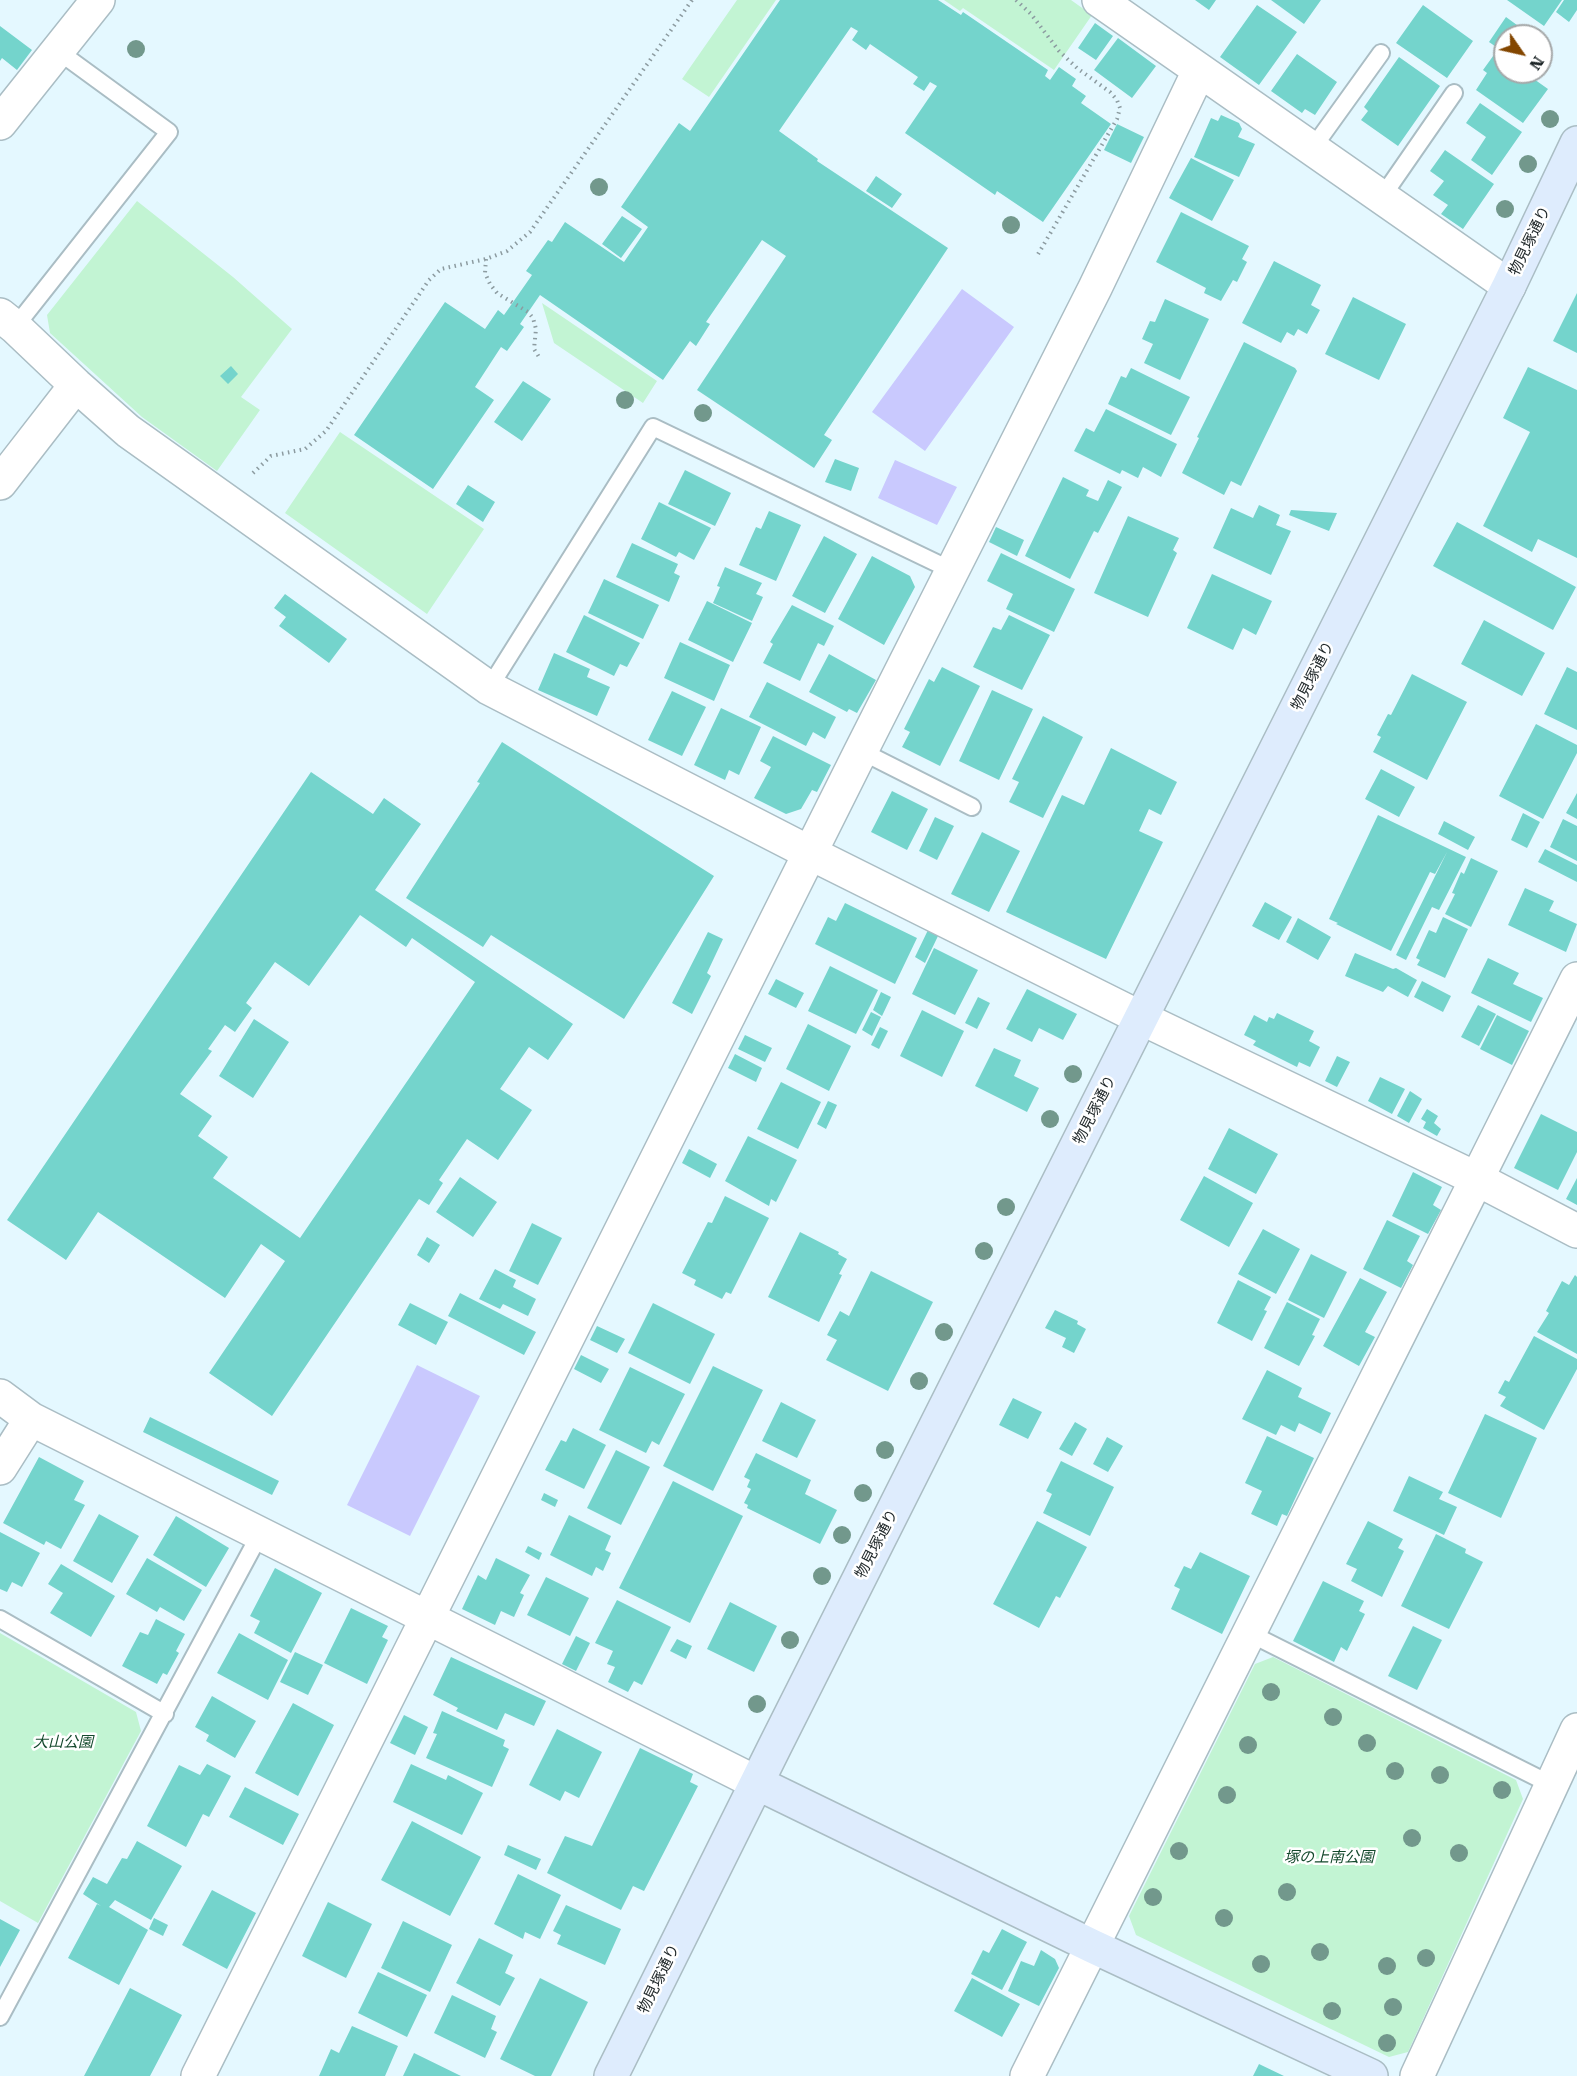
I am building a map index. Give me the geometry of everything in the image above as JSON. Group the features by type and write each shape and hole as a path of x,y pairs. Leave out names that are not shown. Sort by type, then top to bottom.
{"street":[{"path":"0,123 98,0"},
{"path":"1099,0 1509,286"},
{"path":"198,2076 951,570 1095,288 1199,71"},
{"name":"物見塚通り","path":"611,2076 1509,286 1577,143"},
{"path":"8,321 128,431 489,688 810,853 1141,1018 1477,1179 1577,1231"},
{"path":"0,483 76,385"},
{"path":"1027,2076 1577,979"},
{"path":"0,1396 30,1419 757,1783 1092,1946 1371,2076"},
{"path":"0,1468 30,1419"},
{"path":"1417,2076 1577,1730"}],"lane":[{"path":"8,321 169,132 58,51"},
{"path":"1312,149 1381,53"},
{"path":"1382,197 1454,93"},
{"path":"489,688 653,427 951,570"},
{"path":"861,751 972,807"},
{"path":"0,2017 260,1534"},
{"path":"0,1619 165,1714"},
{"path":"1249,1633 1552,1785"}],"path":[{"path":"231,504 257,467 271,456 305,449 326,431 429,280 441,269 486,259 507,251 530,232 693,0"},
{"path":"1016,0 1071,63 1110,92 1120,108 1117,119 1037,256"},
{"path":"486,259 485,273 497,293 528,312 533,318 536,329 534,349 539,357"}],"green space":[{"path":"737,0 776,0 709,97 682,79"},
{"path":"944,0 1071,0 1092,15 1054,70 963,8 960,11"},
{"path":"137,201 233,277 292,329 241,397 260,410 217,471 142,417 50,333 47,315"},
{"path":"542,303 657,381 643,403 554,343"},
{"path":"340,432 484,529 427,614 285,513"},
{"name":"大山公園","path":"0,1633 136,1712 141,1731 38,1923 0,1901"},
{"name":"塚の上南公園","path":"1273,1657 1516,1780 1523,1799 1408,2052 1389,2057 1136,1935 1129,1916 1255,1664"}],"water":[{"path":"962,289 1014,327 925,451 872,412"},
{"path":"895,460 957,487 937,525 878,498"},
{"path":"417,1365 480,1396 410,1536 347,1505"}],"building":[{"path":"780,0 938,0 961,15 963,12 1048,70 1045,76 1050,80 1059,67 1076,79 1072,86 1086,96 1081,103 1111,124 1043,222 997,191 995,195 905,133 937,86 930,82 924,91 913,84 918,77 870,44 866,50 852,40 858,31 851,27 779,131 818,159 817,161 948,248 824,435 832,440 814,468 697,390 786,256 762,240 706,322 710,324 696,346 690,341 663,380 540,295 520,324 524,327 507,351 501,347 475,387 494,400 433,489 354,435 445,302 485,329 498,310 504,315 532,275 526,271 548,240 552,242 565,222 624,262 648,227 621,207 679,123 690,131"},
{"path":"1195,0 1216,0 1209,10"},
{"path":"1271,0 1321,0 1304,24"},
{"path":"1507,0 1562,0 1545,24 1541,24"},
{"path":"1564,0 1577,0 1577,10 1569,22 1556,12"},
{"path":"1257,5 1297,32 1259,85 1220,57"},
{"path":"1423,5 1473,41 1447,78 1396,43"},
{"path":"1506,17 1516,24 1501,24"},
{"path":"1095,23 1113,36 1096,60 1078,48"},
{"path":"0,26 32,50 17,70 2,58 0,61"},
{"path":"1118,38 1156,66 1132,98 1094,70"},
{"path":"1297,54 1337,82 1315,115 1305,109 1302,113 1271,91"},
{"path":"1493,56 1493,84 1541,84 1548,89 1523,123 1476,90 1487,73 1483,70"},
{"path":"1399,57 1440,86 1398,146 1361,120 1368,111 1364,107"},
{"path":"1480,103 1522,132 1492,175 1471,160 1486,137 1466,123"},
{"path":"1221,115 1239,123 1242,129 1238,137 1255,144 1239,177 1194,157 1211,118 1218,121"},
{"path":"1117,124 1144,137 1131,163 1104,150"},
{"path":"1445,150 1494,184 1463,229 1441,214 1448,205 1433,195 1444,181 1430,171"},
{"path":"1191,158 1234,180 1212,221 1169,198"},
{"path":"876,176 902,194 892,208 866,191"},
{"path":"1181,212 1249,246 1242,259 1247,262 1237,282 1233,280 1221,301 1204,293 1206,288 1156,262"},
{"path":"622,216 642,229 621,258 602,244"},
{"path":"1274,261 1321,285 1311,305 1320,310 1307,334 1298,329 1294,336 1287,332 1281,343 1242,323"},
{"path":"1577,293 1577,353 1553,341"},
{"path":"1353,297 1406,324 1379,380 1325,354"},
{"path":"1165,299 1209,319 1180,380 1144,363 1153,344 1142,339 1150,321 1155,322"},
{"path":"1244,342 1297,371 1241,486 1231,481 1224,495 1182,473 1199,438 1197,437"},
{"path":"231,366 238,374 228,384 220,376"},
{"path":"1528,367 1577,390 1577,558 1538,539 1532,552 1483,526 1530,432 1503,418"},
{"path":"1131,368 1190,397 1171,435 1108,404 1121,376 1126,378"},
{"path":"523,381 551,399 522,441 494,422"},
{"path":"1106,409 1177,444 1161,477 1143,467 1138,478 1122,470 1120,474 1074,451 1086,428 1094,432"},
{"path":"835,459 859,468 851,491 825,482"},
{"path":"685,470 731,493 715,526 668,504"},
{"path":"1063,477 1089,490 1086,496 1098,501 1108,480 1122,487 1098,533 1094,531 1070,579 1025,556"},
{"path":"468,485 495,502 483,522 456,504"},
{"path":"659,502 711,528 694,560 679,552 676,557 641,539"},
{"path":"1259,505 1280,515 1276,525 1291,531 1271,575 1213,548 1231,508 1253,518"},
{"path":"1291,510 1337,513 1329,531 1289,515"},
{"path":"769,511 801,525 776,581 739,565 756,527 761,529"},
{"path":"1128,516 1179,538 1173,550 1177,553 1148,617 1094,593"},
{"path":"1457,522 1576,587 1553,630 1433,566"},
{"path":"996,527 1024,540 1017,556 989,542"},
{"path":"824,536 857,554 825,613 792,596"},
{"path":"632,543 678,564 674,573 680,576 669,602 616,577"},
{"path":"1001,553 1075,589 1054,632 1006,609 1013,594 987,581"},
{"path":"872,556 910,576 915,587 884,645 838,619"},
{"path":"725,567 762,583 756,594 763,597 752,621 713,603"},
{"path":"1212,574 1272,601 1256,635 1243,628 1233,650 1187,628"},
{"path":"604,579 659,605 643,639 588,613"},
{"path":"285,594 347,639 329,663 279,626 286,617 274,608"},
{"path":"707,601 752,623 733,662 688,640"},
{"path":"792,605 834,626 824,646 818,643 800,681 763,663 773,644 770,642"},
{"path":"584,615 640,643 627,667 620,664 614,676 566,652"},
{"path":"1009,615 1050,635 1022,690 973,667 993,627 1001,630"},
{"path":"1484,620 1545,653 1522,696 1461,664"},
{"path":"680,642 730,665 714,701 664,678"},
{"path":"554,653 590,669 587,677 610,687 597,716 538,690"},
{"path":"829,654 876,680 857,713 849,709 847,712 809,692"},
{"path":"942,667 980,686 940,766 902,747 910,732 904,729 929,679 934,682"},
{"path":"1567,667 1577,672 1577,730 1544,714"},
{"path":"1412,674 1467,702 1427,780 1373,752 1381,737 1377,735 1388,714 1391,715"},
{"path":"767,682 836,717 825,739 813,732 806,746 749,717"},
{"path":"992,690 1033,709 999,780 959,761"},
{"path":"672,691 706,707 682,756 648,740"},
{"path":"721,708 761,727 739,775 729,770 725,780 694,765"},
{"path":"1043,716 1083,737 1043,818 1009,802 1019,782 1012,779"},
{"path":"1536,724 1577,745 1577,753 1543,819 1499,796"},
{"path":"773,736 831,765 817,792 812,790 801,809 786,814 754,798 771,767 760,761"},
{"path":"502,742 714,876 624,1019 491,935 483,947 406,898 480,783 477,782"},
{"path":"1111,748 1177,782 1161,815 1149,809 1139,831 1163,842 1106,959 1006,912 1062,795 1084,805"},
{"path":"1381,769 1415,787 1399,817 1365,799"},
{"path":"311,772 373,814 384,798 421,824 375,890 573,1024 548,1060 529,1047 500,1089 532,1110 498,1160 467,1139 439,1180 443,1183 429,1205 419,1199 272,1416 209,1373 285,1261 261,1244 225,1298 98,1212 66,1260 7,1220","holes":["360,915 406,947 412,938 475,982 300,1238 213,1178 228,1157 198,1136 212,1116 180,1094 212,1051 208,1049 225,1025 235,1032 252,1008 246,1003 275,962 309,986"]},
{"path":"892,791 928,809 907,850 871,832"},
{"path":"1577,793 1577,819 1566,813"},
{"path":"1523,813 1540,822 1527,848 1511,840"},
{"path":"1378,815 1466,857 1439,910 1432,907 1406,960 1396,955 1447,852 1435,874 1430,872 1391,951 1329,919"},
{"path":"935,817 954,826 937,860 919,851"},
{"path":"1563,819 1577,826 1577,861 1550,847"},
{"path":"1444,821 1475,837 1468,850 1438,834"},
{"path":"982,832 1020,851 989,912 951,894"},
{"path":"1545,849 1577,865 1577,882 1538,862"},
{"path":"1471,858 1498,871 1471,927 1445,914 1455,894 1452,893 1461,872 1464,874"},
{"path":"1525,888 1554,901 1549,911 1577,924 1566,952 1508,925"},
{"path":"1265,902 1292,917 1279,940 1252,926"},
{"path":"845,903 917,938 895,984 815,944 828,917 836,921"},
{"path":"1443,917 1468,929 1445,978 1417,965 1420,960 1416,958 1429,930 1436,933"},
{"path":"1298,918 1331,937 1318,960 1286,942"},
{"path":"928,930 938,936 925,963 915,957"},
{"path":"708,932 723,939 707,973 711,976 692,1014 672,1003"},
{"path":"934,948 978,970 955,1015 912,994"},
{"path":"1355,953 1393,969 1396,968 1417,980 1408,997 1388,986 1383,992 1345,976"},
{"path":"1488,958 1519,973 1513,984 1543,998 1531,1022 1471,993"},
{"path":"830,966 878,990 856,1034 808,1011"},
{"path":"776,979 804,993 796,1008 768,994"},
{"path":"1422,981 1451,996 1443,1012 1414,997"},
{"path":"1027,989 1077,1014 1063,1040 1039,1028 1032,1042 1006,1029"},
{"path":"881,992 891,997 882,1016 873,1010"},
{"path":"978,997 990,1003 977,1029 965,1023"},
{"path":"1478,1005 1496,1014 1479,1046 1461,1037"},
{"path":"922,1010 964,1031 942,1077 900,1056"},
{"path":"871,1012 881,1017 872,1036 862,1030"},
{"path":"1277,1013 1314,1031 1309,1041 1320,1047 1310,1067 1299,1062 1297,1067 1253,1045 1256,1041 1244,1035 1254,1015 1267,1022 1269,1017 1274,1019"},
{"path":"1497,1015 1529,1031 1512,1065 1480,1049"},
{"path":"254,1019 289,1042 253,1098 219,1076"},
{"path":"808,1024 851,1046 829,1091 786,1069"},
{"path":"880,1027 888,1031 879,1049 871,1045"},
{"path":"745,1035 772,1048 765,1062 738,1049"},
{"path":"994,1048 1021,1060 1014,1076 1039,1088 1027,1112 975,1086"},
{"path":"735,1054 762,1068 756,1082 728,1068"},
{"path":"1337,1056 1350,1062 1337,1087 1325,1081"},
{"path":"1380,1077 1405,1089 1392,1114 1368,1101"},
{"path":"781,1082 821,1102 798,1149 757,1129"},
{"path":"1410,1091 1422,1099 1409,1123 1397,1116"},
{"path":"828,1101 837,1105 826,1129 817,1124"},
{"path":"1427,1109 1438,1116 1434,1123 1441,1129 1437,1136 1423,1128 1426,1122 1421,1119"},
{"path":"1541,1114 1577,1132 1577,1152 1558,1190 1514,1168"},
{"path":"1229,1128 1278,1154 1256,1194 1208,1169"},
{"path":"748,1136 797,1160 776,1202 771,1199 769,1206 725,1181"},
{"path":"689,1149 717,1164 710,1178 682,1163"},
{"path":"1413,1172 1442,1187 1433,1205 1441,1210 1428,1234 1392,1216"},
{"path":"1204,1176 1253,1203 1229,1247 1180,1220"},
{"path":"460,1177 497,1202 473,1237 436,1212"},
{"path":"1577,1178 1577,1205 1566,1199"},
{"path":"725,1196 769,1218 731,1294 726,1292 722,1299 694,1285 696,1280 682,1273 708,1222 712,1223"},
{"path":"1387,1220 1420,1236 1407,1261 1413,1265 1401,1288 1363,1269"},
{"path":"532,1223 562,1238 538,1285 509,1271"},
{"path":"1263,1229 1300,1249 1276,1294 1238,1274"},
{"path":"800,1232 839,1252 838,1254 847,1259 839,1274 842,1275 819,1322 768,1297"},
{"path":"427,1237 440,1245 429,1263 417,1255"},
{"path":"1311,1254 1347,1272 1324,1318 1288,1300"},
{"path":"495,1269 516,1280 513,1287 536,1299 528,1316 503,1304 500,1309 479,1299"},
{"path":"871,1271 933,1302 888,1391 826,1360 837,1340 827,1335 840,1311 849,1316"},
{"path":"1575,1275 1577,1277 1577,1354 1537,1332 1549,1313 1546,1311 1562,1281 1569,1285"},
{"path":"1360,1278 1387,1292 1365,1332 1375,1337 1359,1366 1323,1346"},
{"path":"1238,1280 1271,1297 1264,1310 1267,1311 1252,1341 1217,1323"},
{"path":"460,1293 536,1332 524,1355 448,1316"},
{"path":"1287,1302 1320,1319 1312,1335 1315,1336 1299,1366 1264,1348"},
{"path":"410,1303 448,1322 436,1345 398,1325"},
{"path":"653,1303 715,1334 690,1384 628,1353"},
{"path":"1055,1310 1078,1321 1077,1324 1086,1329 1074,1353 1062,1347 1066,1338 1045,1328"},
{"path":"597,1326 625,1339 617,1353 590,1340"},
{"path":"1534,1336 1577,1359 1577,1369 1544,1430 1500,1406 1506,1397 1498,1393 1505,1380 1509,1382"},
{"path":"581,1355 609,1369 601,1383 574,1369"},
{"path":"713,1366 763,1390 713,1491 663,1466"},
{"path":"630,1367 685,1394 659,1445 652,1441 646,1453 599,1430"},
{"path":"1267,1370 1302,1388 1298,1397 1331,1413 1321,1434 1299,1423 1295,1432 1281,1425 1276,1435 1242,1419"},
{"path":"1013,1398 1042,1412 1028,1439 999,1425"},
{"path":"781,1402 816,1420 797,1458 762,1441"},
{"path":"1485,1414 1537,1438 1501,1518 1448,1493"},
{"path":"150,1417 279,1481 272,1495 143,1432"},
{"path":"1075,1422 1087,1429 1072,1456 1059,1449"},
{"path":"573,1428 606,1445 584,1489 545,1470 561,1440 566,1442"},
{"path":"1267,1436 1314,1458 1287,1516 1282,1514 1277,1526 1251,1514 1262,1491 1245,1483"},
{"path":"1107,1437 1123,1446 1108,1472 1093,1464"},
{"path":"616,1450 650,1467 621,1525 587,1508"},
{"path":"756,1453 811,1480 805,1494 837,1510 820,1544 747,1508 748,1505 744,1503 751,1489 747,1487 750,1480 744,1477"},
{"path":"39,1457 84,1481 74,1500 85,1505 61,1549 46,1541 44,1545 3,1523"},
{"path":"1061,1461 1114,1487 1090,1536 1043,1513 1052,1494 1046,1491"},
{"path":"1409,1476 1443,1492 1439,1499 1457,1507 1444,1535 1393,1511"},
{"path":"673,1481 743,1516 690,1623 619,1588"},
{"path":"544,1493 558,1500 555,1507 541,1500"},
{"path":"99,1514 139,1536 112,1583 73,1561"},
{"path":"569,1515 611,1536 605,1550 611,1553 603,1571 596,1567 592,1576 550,1555"},
{"path":"176,1516 229,1548 206,1587 153,1555"},
{"path":"1037,1521 1087,1547 1060,1598 1056,1596 1039,1628 993,1604"},
{"path":"1368,1521 1403,1539 1398,1548 1404,1551 1382,1597 1351,1581 1357,1569 1346,1564"},
{"path":"0,1532 40,1553 22,1587 12,1582 7,1592 0,1589"},
{"path":"1436,1534 1466,1549 1465,1553 1483,1562 1449,1629 1401,1606"},
{"path":"528,1546 542,1553 539,1560 525,1552"},
{"path":"1200,1552 1250,1576 1222,1634 1171,1609 1180,1589 1174,1586 1184,1566 1191,1569"},
{"path":"147,1558 202,1590 184,1621 160,1607 157,1612 126,1594"},
{"path":"496,1558 530,1575 520,1593 524,1595 514,1617 501,1611 495,1625 462,1609 478,1575 486,1580"},
{"path":"61,1564 115,1596 91,1637 50,1613 63,1593 48,1584"},
{"path":"275,1568 322,1593 291,1653 254,1633 260,1621 250,1616"},
{"path":"546,1577 589,1598 570,1636 527,1615"},
{"path":"1323,1581 1364,1601 1359,1611 1365,1614 1347,1651 1341,1647 1334,1662 1293,1641"},
{"path":"617,1600 671,1627 642,1685 634,1681 628,1692 608,1682 615,1667 607,1664 613,1651 595,1643"},
{"path":"730,1602 777,1626 754,1672 707,1649"},
{"path":"351,1608 388,1626 382,1637 388,1640 367,1684 324,1663"},
{"path":"156,1619 185,1634 176,1651 179,1653 167,1675 163,1673 157,1684 122,1666 140,1632 148,1635"},
{"path":"1413,1626 1442,1640 1417,1690 1388,1676"},
{"path":"239,1633 288,1660 268,1700 217,1673"},
{"path":"576,1636 590,1643 576,1671 562,1664"},
{"path":"677,1639 692,1646 686,1659 670,1651"},
{"path":"295,1652 323,1665 308,1695 280,1682"},
{"path":"451,1657 546,1701 534,1726 505,1713 497,1730 456,1711 458,1708 433,1695"},
{"path":"212,1696 256,1721 235,1758 206,1741 209,1735 195,1727"},
{"path":"293,1703 334,1725 298,1796 255,1773"},
{"path":"442,1711 505,1740 503,1746 509,1749 492,1787 426,1758 437,1734 433,1733"},
{"path":"404,1715 428,1727 415,1755 390,1743"},
{"path":"557,1729 602,1752 579,1798 565,1791 560,1801 529,1785"},
{"path":"640,1748 693,1774 690,1782 698,1786 644,1891 633,1886 621,1910 547,1873 565,1836 592,1846"},
{"path":"207,1764 231,1776 209,1817 203,1814 186,1847 147,1826 179,1765 200,1775"},
{"path":"411,1764 446,1780 448,1775 483,1793 462,1835 393,1802"},
{"path":"245,1787 299,1814 283,1845 229,1817"},
{"path":"412,1821 481,1857 450,1916 381,1880"},
{"path":"137,1841 182,1866 151,1920 115,1900 109,1907 148,1930 119,1985 68,1958 97,1904 101,1906 83,1894 93,1877 107,1884 122,1858 127,1859"},
{"path":"508,1845 541,1859 536,1870 504,1855"},
{"path":"518,1874 561,1895 540,1939 525,1932 523,1939 494,1924"},
{"path":"212,1890 256,1913 227,1969 182,1945"},
{"path":"328,1902 372,1924 346,1978 302,1956"},
{"path":"566,1905 621,1929 605,1965 557,1944 561,1935 553,1931"},
{"path":"154,1918 168,1925 163,1936 149,1929"},
{"path":"0,1919 20,1930 0,1967"},
{"path":"403,1921 452,1945 430,1992 381,1968"},
{"path":"1002,1929 1027,1942 1002,1990 971,1974 983,1950 989,1953"},
{"path":"479,1938 513,1955 505,1973 515,1978 500,2006 456,1983"},
{"path":"1041,1950 1055,1959 1059,1968 1039,2006 1008,1991 1021,1961 1034,1966"},
{"path":"378,1972 427,1995 407,2037 358,2013"},
{"path":"540,1978 588,2002 551,2076 535,2076 500,2059"},
{"path":"972,1978 1020,2004 1002,2037 954,2011"},
{"path":"130,1988 182,2015 150,2076 84,2076"},
{"path":"452,1995 496,2016 491,2029 497,2032 485,2058 434,2033"},
{"path":"352,2026 398,2046 385,2076 319,2076 331,2049 339,2053"},
{"path":"414,2053 461,2076 403,2076"},
{"path":"1259,2064 1284,2076 1253,2076"}]}
